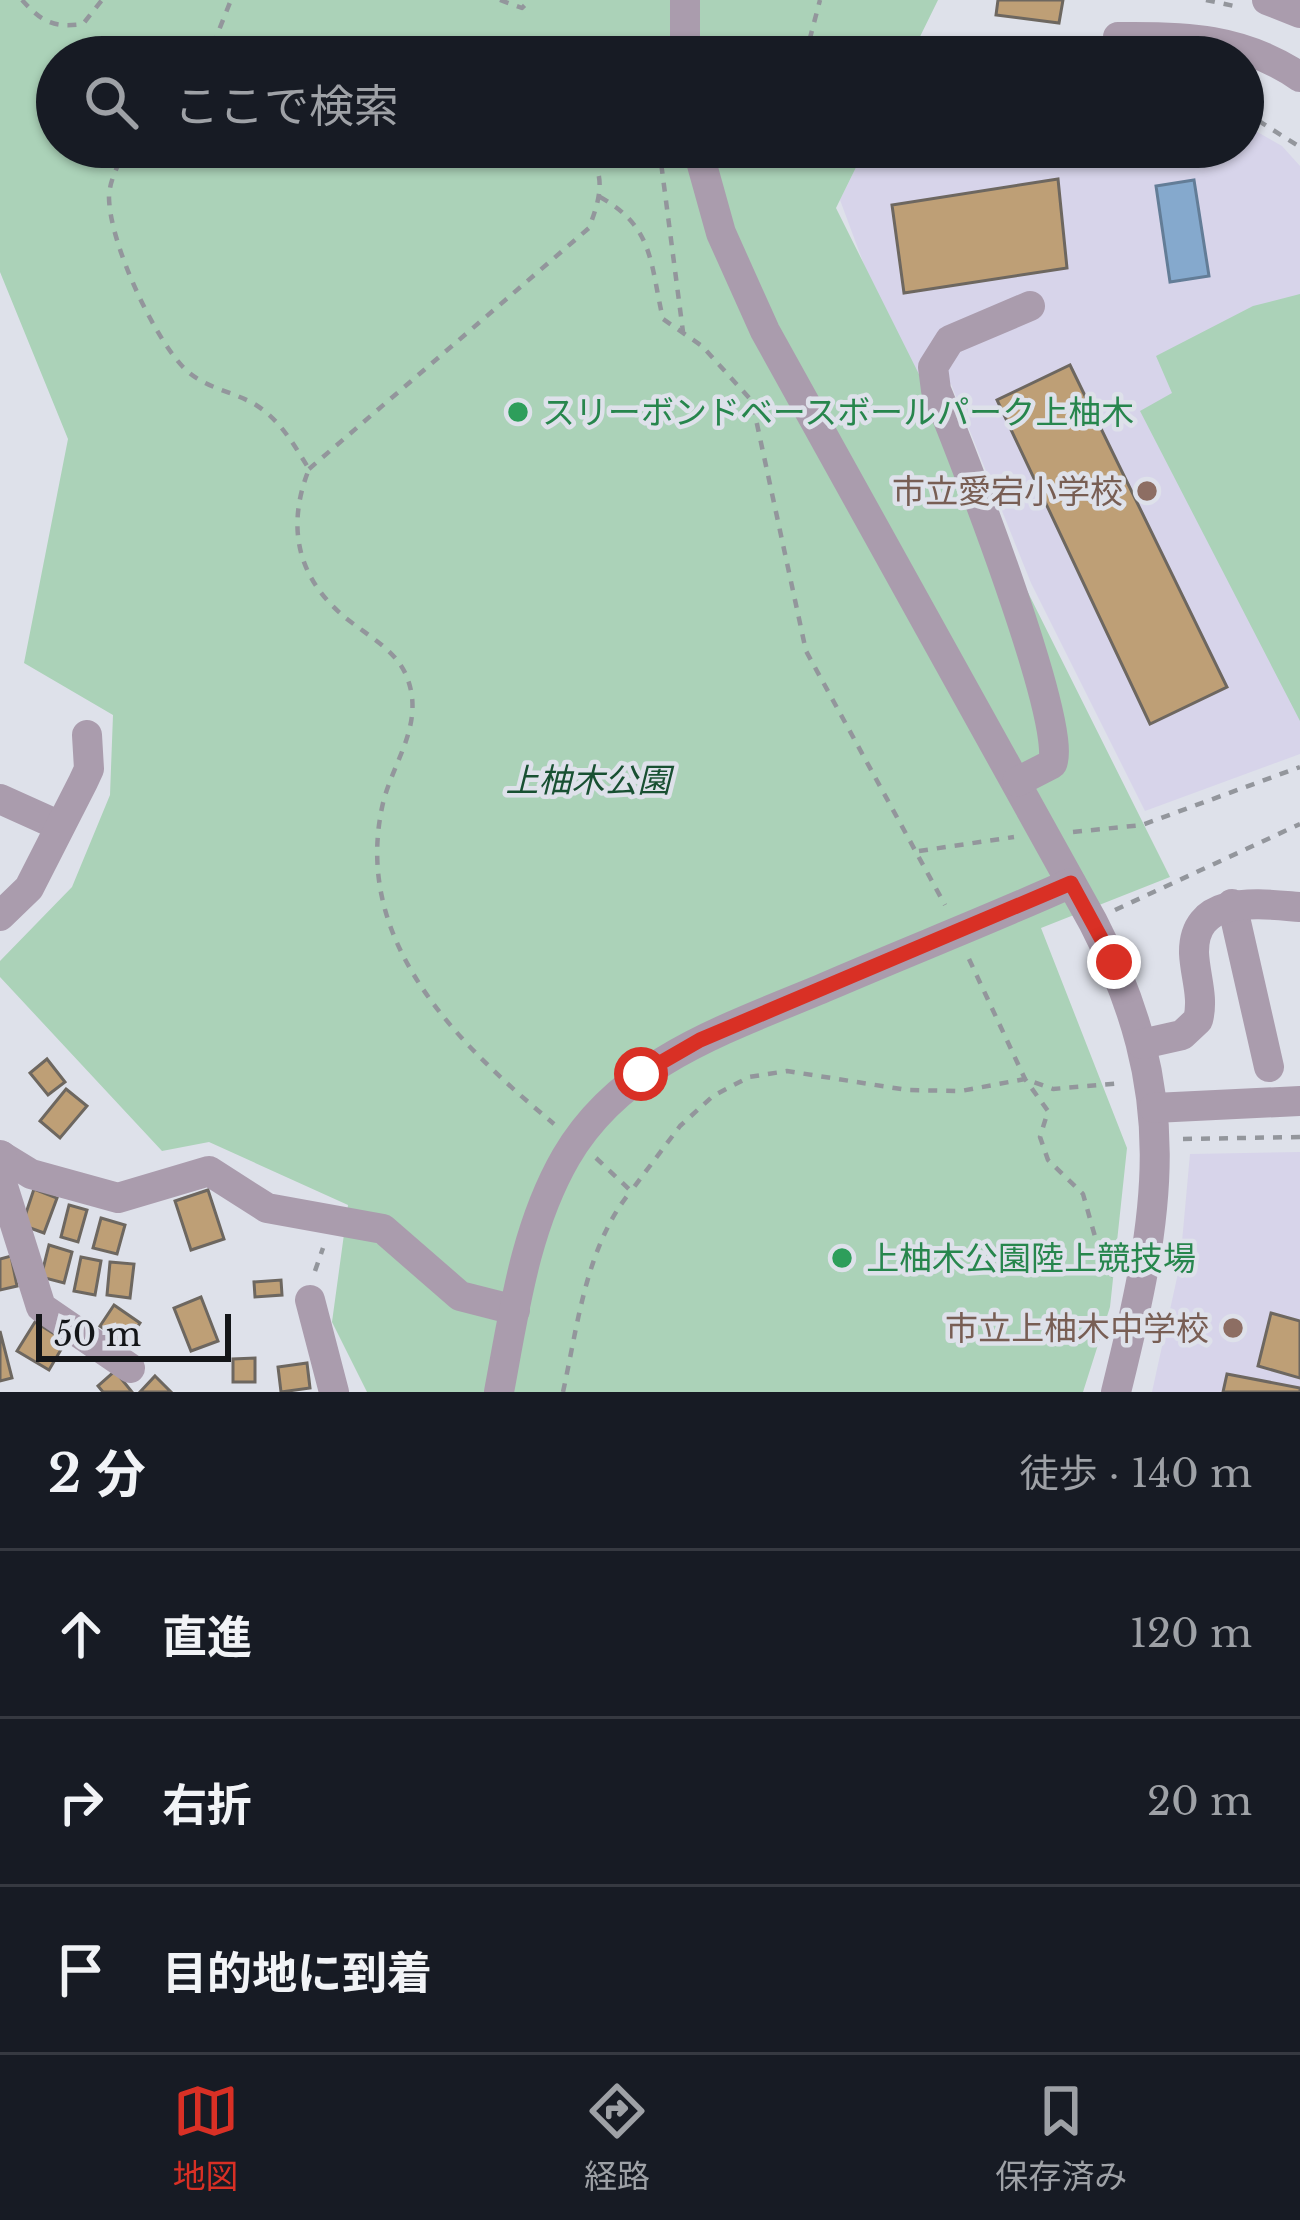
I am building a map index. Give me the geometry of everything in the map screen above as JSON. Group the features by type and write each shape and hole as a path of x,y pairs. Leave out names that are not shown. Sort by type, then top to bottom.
{"street":[{"path":"685,0 686,36"},
{"path":"1267,0 1300,13"},
{"path":"1264,58 1300,77"},
{"path":"703,168 721,233 748,296 1114,962 1142,1044 1154,1108 1156,1212 1116,1392"},
{"path":"1017,782 1052,764 1055,737 932,367 950,340 1030,306"},
{"path":"0,916 29,888 89,769 87,734"},
{"path":"0,799 60,826"},
{"path":"500,1392 533,1235 558,1171 597,1117 641,1074 700,1040 1071,883"},
{"path":"1142,1044 1183,1035 1198,1020 1195,944 1202,925 1232,904 1300,907"},
{"path":"1232,904 1269,1067"},
{"path":"1154,1108 1300,1101"},
{"path":"1,1155 31,1174 118,1198 209,1171 266,1208 383,1229 460,1296 515,1310"},
{"path":"1,1155 2,1183 41,1307 130,1368"},
{"path":"310,1300 334,1392"}],"path":[{"path":"22,0 41,21 58,28 83,24 102,0"},
{"path":"217,36 231,0"},
{"path":"500,0 522,8 530,0"},
{"path":"811,36 820,0"},
{"path":"1264,124 1300,147"},
{"path":"120,168 109,193 112,228 163,341 184,369 214,391 254,404 283,428 308,469"},
{"path":"516,1092 423,992 381,906 374,856 384,799 413,715 409,680 393,653 321,593 302,560 294,508 308,469 589,228 600,197 600,168"},
{"path":"662,168 683,333"},
{"path":"600,197 631,214 645,242 663,319 702,346 752,401 806,651 919,851 953,922"},
{"path":"752,401 767,392"},
{"path":"1142,825 1300,767"},
{"path":"1122,908 1300,824"},
{"path":"919,851 994,839"},
{"path":"962,943 1025,1079 1048,1112 1040,1137 1048,1160 1084,1195 1102,1265 1121,1284"},
{"path":"562,1392 590,1270 612,1214 680,1126 713,1096 749,1077 787,1071 907,1090 961,1091 1025,1079 1072,1090 1129,1082"},
{"path":"1183,1139 1300,1137"},
{"path":"612,1171 631,1191"},
{"path":"310,1300 315,1268 334,1220"}],"shaded area":[{"name":"市立愛宕小学校","path":"1264,136 1282,146 1300,166 1300,754 1145,811 1031,583 951,384 914,399 840,200 856,168 1264,168"},
{"name":"市立上柚木中学校","path":"1300,1152 1300,1392 1152,1392 1180,1264 1190,1154"}],"green space":[{"name":"上柚木公園","path":"0,0 938,0 920,36 36,36 36,168 856,168 836,208 1170,877 1041,928 1127,1148 1110,1307 1083,1392 367,1392 332,1322 348,1205 209,1142 162,1151 0,977 0,961 72,887 110,795 113,715 24,663 68,439 0,272"},
{"path":"1300,294 1300,721 1140,411 1172,393 1156,356 1253,306"}],"water":[{"path":"1194,180 1209,276 1170,282 1156,186"}],"building":[{"path":"998,0 1063,0 1059,23 996,15"},
{"path":"1058,179 1067,268 904,293 892,205"},
{"path":"1070,365 1227,687 1150,724 997,400"},
{"path":"47,1059 65,1082 48,1095 30,1073"},
{"path":"66,1089 87,1106 60,1138 40,1121"},
{"path":"34,1189 57,1198 44,1233 22,1225"},
{"path":"208,1190 224,1239 191,1250 175,1201"},
{"path":"69,1205 87,1210 78,1242 61,1237"},
{"path":"101,1218 125,1225 117,1254 93,1248"},
{"path":"49,1245 72,1252 64,1283 41,1277"},
{"path":"11,1256 17,1286 0,1290 0,1259"},
{"path":"81,1257 101,1261 95,1295 74,1291"},
{"path":"110,1262 134,1264 130,1298 107,1295"},
{"path":"281,1280 282,1295 255,1297 254,1282"},
{"path":"201,1297 218,1341 191,1351 174,1308"},
{"path":"114,1305 140,1323 126,1344 100,1326"},
{"path":"1271,1313 1300,1321 1300,1378 1258,1366"},
{"path":"35,1322 66,1341 49,1370 17,1351"},
{"path":"0,1331 12,1378 0,1381"},
{"path":"255,1358 255,1382 233,1382 233,1359"},
{"path":"307,1363 310,1388 281,1392 278,1367"},
{"path":"115,1371 132,1392 103,1392 98,1386"},
{"path":"1227,1374 1300,1388 1300,1392 1223,1392"},
{"path":"155,1376 171,1392 140,1392"}],"place":[{"name":"スリーボンドベースボールパーク上柚木","path":"518,412"},
{"name":"市立愛宕小学校","path":"1147,491"},
{"name":"上柚木公園陸上競技場","path":"842,1258"},
{"name":"市立上柚木中学校","path":"1233,1328"}],"route":[{"path":"641,1074 700,1040 1071,883 1114,962"}]}
